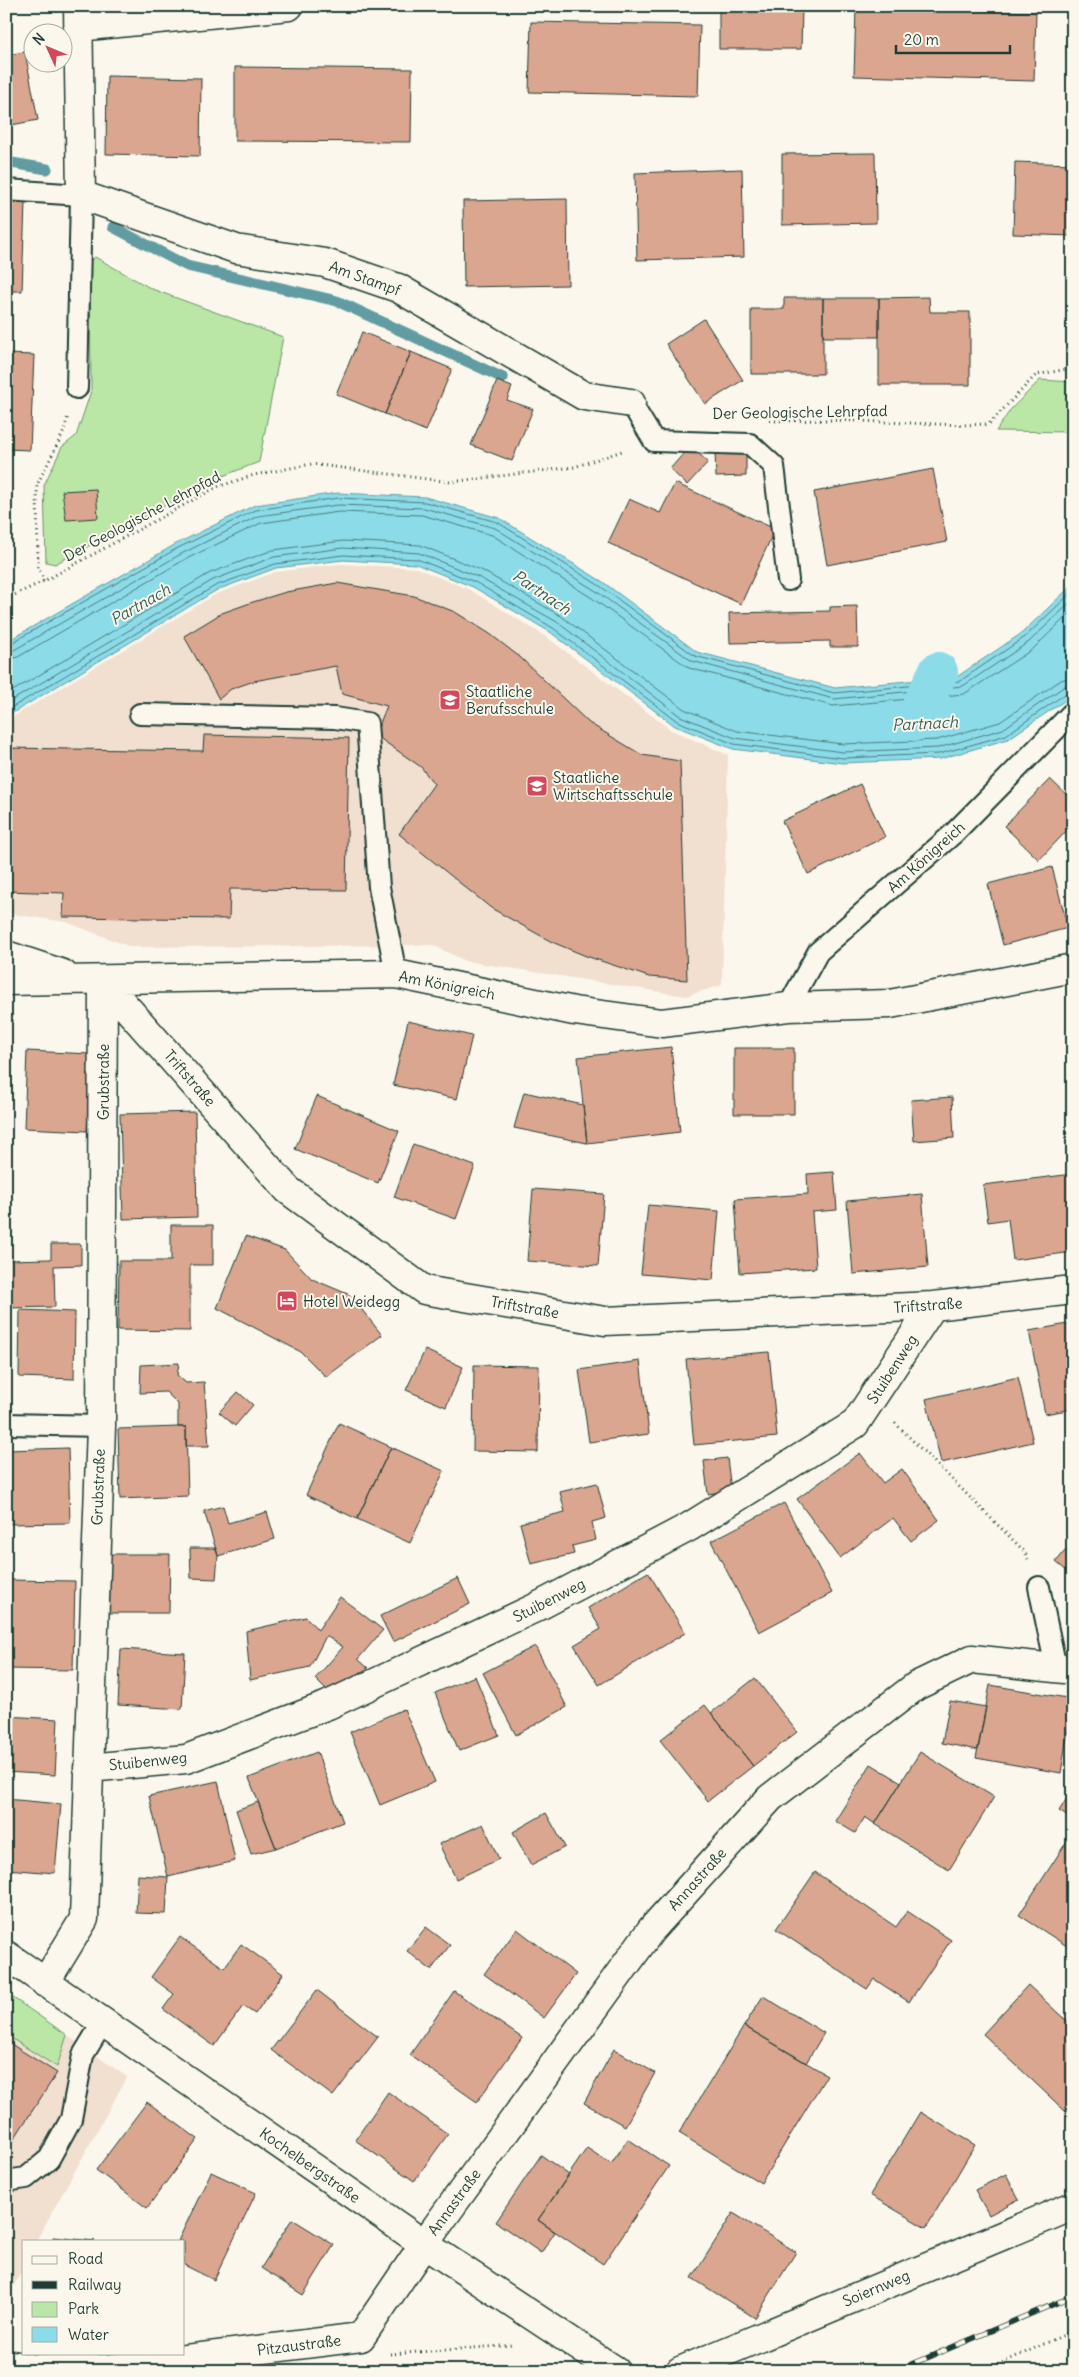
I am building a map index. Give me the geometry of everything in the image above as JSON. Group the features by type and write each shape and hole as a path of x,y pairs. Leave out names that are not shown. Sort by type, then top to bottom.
{"street":[{"path":"80,195 78,17 289,6"},
{"name":"Am Stampf","path":"80,195 236,249 325,262 398,288 584,396 631,403"},
{"path":"6,955 93,981"},
{"name":"Am Königreich","path":"6,981 93,981 396,974 574,1011 662,1023 788,1007 890,1004 1073,968"},
{"name":"Triftstraße","path":"93,981 288,1190 424,1290 606,1321 933,1306 1073,1290"},
{"name":"Grubstraße","path":"45,1983 84,1919 101,1426 93,981"},
{"name":"Stuibenweg","path":"88,1768 186,1759 328,1705 535,1608 689,1527 856,1424 933,1306"},
{"name":"Annastraße","path":"424,2244 651,1930 770,1798 916,1686 972,1658 1064,1669"},
{"name":"Kochelbergstraße","path":"6,1955 424,2244 616,2371"},
{"name":"Soiernweg","path":"680,2371 1073,2206"},
{"name":"Pitzaustraße","path":"6,2364 31,2368 106,2369 362,2337 424,2244"}],"lane":[{"path":"6,190 80,195 77,388"},
{"path":"631,403 654,441 750,444 774,466 788,580"},
{"name":"Am Königreich","path":"788,1007 818,952 954,833 1072,713"},
{"path":"140,714 335,718 368,722 379,887 396,974"},
{"path":"6,1424 101,1426"},
{"path":"1039,1586 1064,1669"},
{"path":"6,2181 26,2178 49,2159 72,2119 83,2055 103,2022"}],"path":[{"name":"Der Geologische Lehrpfad","path":"765,421 831,420 962,425 989,424 1036,375 1073,368"},
{"path":"44,581 38,568 37,485 63,433 77,388"},
{"name":"Der Geologische Lehrpfad","path":"6,599 44,581 217,487 282,468 312,464 450,482 574,467 654,441"},
{"path":"871,1399 1024,1551"},
{"path":"362,2337 362,2357 545,2342 554,2330"},
{"path":"984,2371 1073,2331"}],"shaded area":[{"path":"340,564 416,568 470,590 545,636 671,730 728,755 722,985 686,996 465,961 433,945 131,947 66,922 6,913 6,721 216,594 276,572"},
{"path":"6,1993 127,2077 37,2240 22,2240 22,2270 6,2302"}],"green space":[{"path":"95,257 152,289 283,337 259,462 215,479 55,564 46,562 44,485 62,447 76,436 91,391 90,261"},
{"path":"1040,380 1073,382 1073,432 996,431 1011,409"},
{"path":"6,1993 67,2035 57,2067 6,2035"}],"water":[{"name":"Partnach","path":"338,493 425,497 499,518 603,582 697,652 835,688 958,676 1022,633 1073,584 1073,695 1008,739 940,759 842,763 733,749 675,726 550,632 473,587 416,564 343,560 276,568 217,590 6,717 6,642 176,544 255,505"}],"building":[{"path":"856,7 1036,12 1034,81 854,76"},
{"path":"719,8 802,9 801,49 719,49"},
{"path":"531,22 700,25 698,96 529,92"},
{"path":"22,52 22,72 29,72 38,120 6,126 6,55"},
{"path":"235,67 412,69 411,142 235,141"},
{"path":"107,76 201,78 200,156 106,154"},
{"path":"875,153 876,223 782,225 782,154"},
{"path":"1015,162 1073,164 1073,236 1013,234"},
{"path":"742,169 744,257 637,260 635,173"},
{"path":"567,199 568,285 464,287 463,201"},
{"path":"6,201 25,202 22,291 6,291"},
{"path":"929,297 930,312 970,312 970,385 879,385 879,298"},
{"path":"784,298 823,298 823,374 751,374 751,309 784,309"},
{"path":"823,298 879,298 879,337 823,337"},
{"path":"704,319 743,380 705,404 666,344"},
{"path":"362,332 411,352 385,414 336,394"},
{"path":"411,352 452,369 426,431 385,414"},
{"path":"6,354 34,355 30,450 6,449"},
{"path":"497,381 512,387 507,400 533,409 512,461 471,445"},
{"path":"690,446 708,462 687,485 670,469"},
{"path":"746,450 746,476 716,477 715,451"},
{"path":"933,469 947,542 827,565 814,492"},
{"path":"675,483 775,529 741,604 608,543 629,499 660,513"},
{"path":"96,489 98,518 66,520 62,491"},
{"path":"337,583 414,596 455,612 490,634 521,658 589,723 642,755 680,761 687,980 649,977 586,956 552,942 491,908 399,834 434,784 421,767 375,735 387,706 342,694 336,666 254,681 231,689 219,699 184,636 222,613 253,602 286,592"},
{"path":"857,606 858,647 830,647 830,641 730,643 729,613 830,611 830,607"},
{"path":"204,735 349,738 346,890 230,889 229,919 63,917 64,893 6,891 6,748 203,751"},
{"path":"1050,779 1073,801 1073,824 1039,860 1004,826"},
{"path":"860,784 885,837 808,874 782,821"},
{"path":"1052,867 1068,928 1003,945 988,884"},
{"path":"408,1021 472,1036 457,1099 393,1085"},
{"path":"671,1047 680,1132 587,1143 578,1057"},
{"path":"734,1048 794,1048 794,1114 734,1114"},
{"path":"27,1051 91,1054 87,1131 24,1128"},
{"path":"524,1092 583,1105 587,1143 514,1128"},
{"path":"317,1096 399,1131 378,1183 295,1149"},
{"path":"952,1097 954,1138 914,1141 911,1100"},
{"path":"195,1112 197,1217 123,1219 120,1114"},
{"path":"413,1144 475,1166 456,1219 394,1197"},
{"path":"834,1172 837,1210 812,1212 816,1268 740,1273 735,1199 808,1194 807,1174"},
{"path":"1073,1174 1073,1252 1013,1260 1008,1219 988,1222 983,1185"},
{"path":"533,1189 604,1194 598,1266 527,1261"},
{"path":"922,1194 928,1267 853,1274 847,1201"},
{"path":"648,1205 719,1211 713,1280 641,1274"},
{"path":"171,1225 213,1225 213,1265 190,1265 190,1331 118,1330 119,1261 171,1261"},
{"name":"Hotel Weidegg","path":"246,1236 285,1250 312,1279 350,1295 382,1335 326,1377 301,1352 217,1308"},
{"path":"51,1244 81,1244 81,1265 54,1266 55,1307 6,1308 6,1260 51,1259"},
{"path":"20,1310 75,1312 74,1379 19,1377"},
{"path":"1073,1323 1073,1409 1045,1414 1029,1331"},
{"path":"425,1350 463,1367 446,1407 406,1390"},
{"path":"769,1352 777,1437 694,1445 686,1359"},
{"path":"640,1361 649,1434 589,1442 579,1370"},
{"path":"179,1363 177,1375 186,1383 204,1382 209,1446 186,1446 186,1427 178,1427 178,1404 166,1392 140,1393 141,1365"},
{"path":"474,1365 539,1366 538,1452 473,1451"},
{"path":"1018,1377 1033,1442 941,1463 926,1399"},
{"path":"238,1392 253,1405 235,1426 219,1412"},
{"path":"339,1423 391,1447 357,1519 306,1495"},
{"path":"186,1427 188,1496 120,1499 118,1429"},
{"path":"391,1447 444,1471 410,1543 357,1519"},
{"path":"68,1448 70,1523 6,1524 6,1450"},
{"path":"860,1453 883,1483 902,1469 939,1520 911,1541 893,1518 840,1558 797,1499"},
{"path":"727,1458 731,1490 708,1494 704,1461"},
{"path":"597,1483 606,1518 592,1522 596,1540 572,1546 574,1554 531,1564 520,1523 565,1512 560,1492"},
{"path":"784,1503 832,1593 759,1632 711,1541"},
{"path":"223,1506 228,1523 267,1512 275,1539 218,1556 204,1511"},
{"path":"1073,1541 1073,1576 1056,1562"},
{"path":"190,1548 216,1548 218,1556 216,1579 191,1578"},
{"path":"107,1554 170,1554 169,1613 107,1613"},
{"path":"648,1572 685,1633 599,1685 574,1645 601,1629 588,1608"},
{"path":"458,1578 470,1604 393,1642 380,1616"},
{"path":"6,1580 75,1581 73,1670 6,1669"},
{"path":"340,1597 383,1630 358,1659 368,1668 328,1692 315,1679 343,1647 326,1636 310,1667 250,1680 246,1631 306,1617 318,1630"},
{"path":"535,1646 567,1707 516,1735 483,1673"},
{"path":"121,1649 185,1653 182,1709 118,1705"},
{"path":"475,1676 499,1735 459,1751 435,1693"},
{"path":"755,1678 797,1732 753,1766 711,1713"},
{"path":"990,1685 1073,1699 1061,1773 976,1758"},
{"path":"950,1701 986,1707 978,1750 942,1743"},
{"path":"705,1705 753,1766 708,1801 660,1740"},
{"path":"404,1709 435,1782 380,1805 350,1732"},
{"path":"6,1716 58,1719 55,1775 6,1772"},
{"path":"317,1752 343,1822 276,1848 249,1778"},
{"path":"920,1752 994,1797 949,1870 875,1824"},
{"path":"871,1764 901,1782 875,1824 865,1817 855,1833 835,1821"},
{"path":"218,1781 235,1861 168,1877 149,1796"},
{"path":"1073,1789 1073,1820 1059,1811"},
{"path":"6,1799 61,1804 55,1873 6,1869"},
{"path":"258,1802 276,1848 251,1854 236,1810"},
{"path":"546,1813 565,1847 531,1865 513,1832"},
{"path":"483,1824 499,1859 456,1879 439,1844"},
{"path":"1073,1832 1073,1950 1019,1915"},
{"path":"815,1872 896,1927 907,1911 951,1940 909,2002 874,1979 867,1989 776,1929"},
{"path":"138,1875 168,1877 166,1914 136,1913"},
{"path":"426,1927 450,1945 431,1970 407,1951"},
{"path":"517,1929 576,1974 544,2018 484,1974"},
{"path":"180,1937 224,1968 241,1944 283,1974 255,2014 243,2006 214,2046 163,2009 174,1994 151,1977"},
{"path":"1028,1985 1073,2027 1073,2103 1065,2111 983,2034"},
{"path":"317,1990 378,2037 333,2096 271,2050"},
{"path":"454,1991 522,2038 477,2102 410,2055"},
{"path":"763,1996 824,2033 806,2063 744,2026"},
{"path":"744,2026 827,2075 761,2183 679,2133"},
{"path":"6,2041 57,2073 6,2151"},
{"path":"614,2049 655,2073 625,2126 584,2103"},
{"path":"388,2092 448,2134 414,2181 355,2140"},
{"path":"147,2102 198,2139 147,2208 96,2170"},
{"path":"920,2112 975,2145 926,2228 870,2195"},
{"path":"628,2139 669,2166 603,2264 538,2220 587,2148 611,2164"},
{"path":"541,2155 569,2175 538,2220 555,2232 541,2253 496,2222"},
{"path":"211,2172 256,2193 214,2280 185,2266 185,2240 178,2240"},
{"path":"1006,2174 1019,2199 989,2215 975,2190"},
{"path":"733,2213 796,2252 755,2318 692,2278"},
{"path":"292,2219 334,2245 303,2295 261,2268"},
{"path":"53,2237 84,2240 53,2240"}],"waterway":[{"path":"6,162 47,169"},
{"path":"113,227 187,266 337,301 503,378"},
{"name":"Partnach","path":"915,721 938,672"}],"railway":[{"path":"896,2371 1073,2296"}],"place":[{"name":"Staatliche Berufsschule","path":"450,700"},
{"name":"Staatliche Wirtschaftsschule","path":"537,786"},
{"name":"Hotel Weidegg","path":"287,1301"}]}
